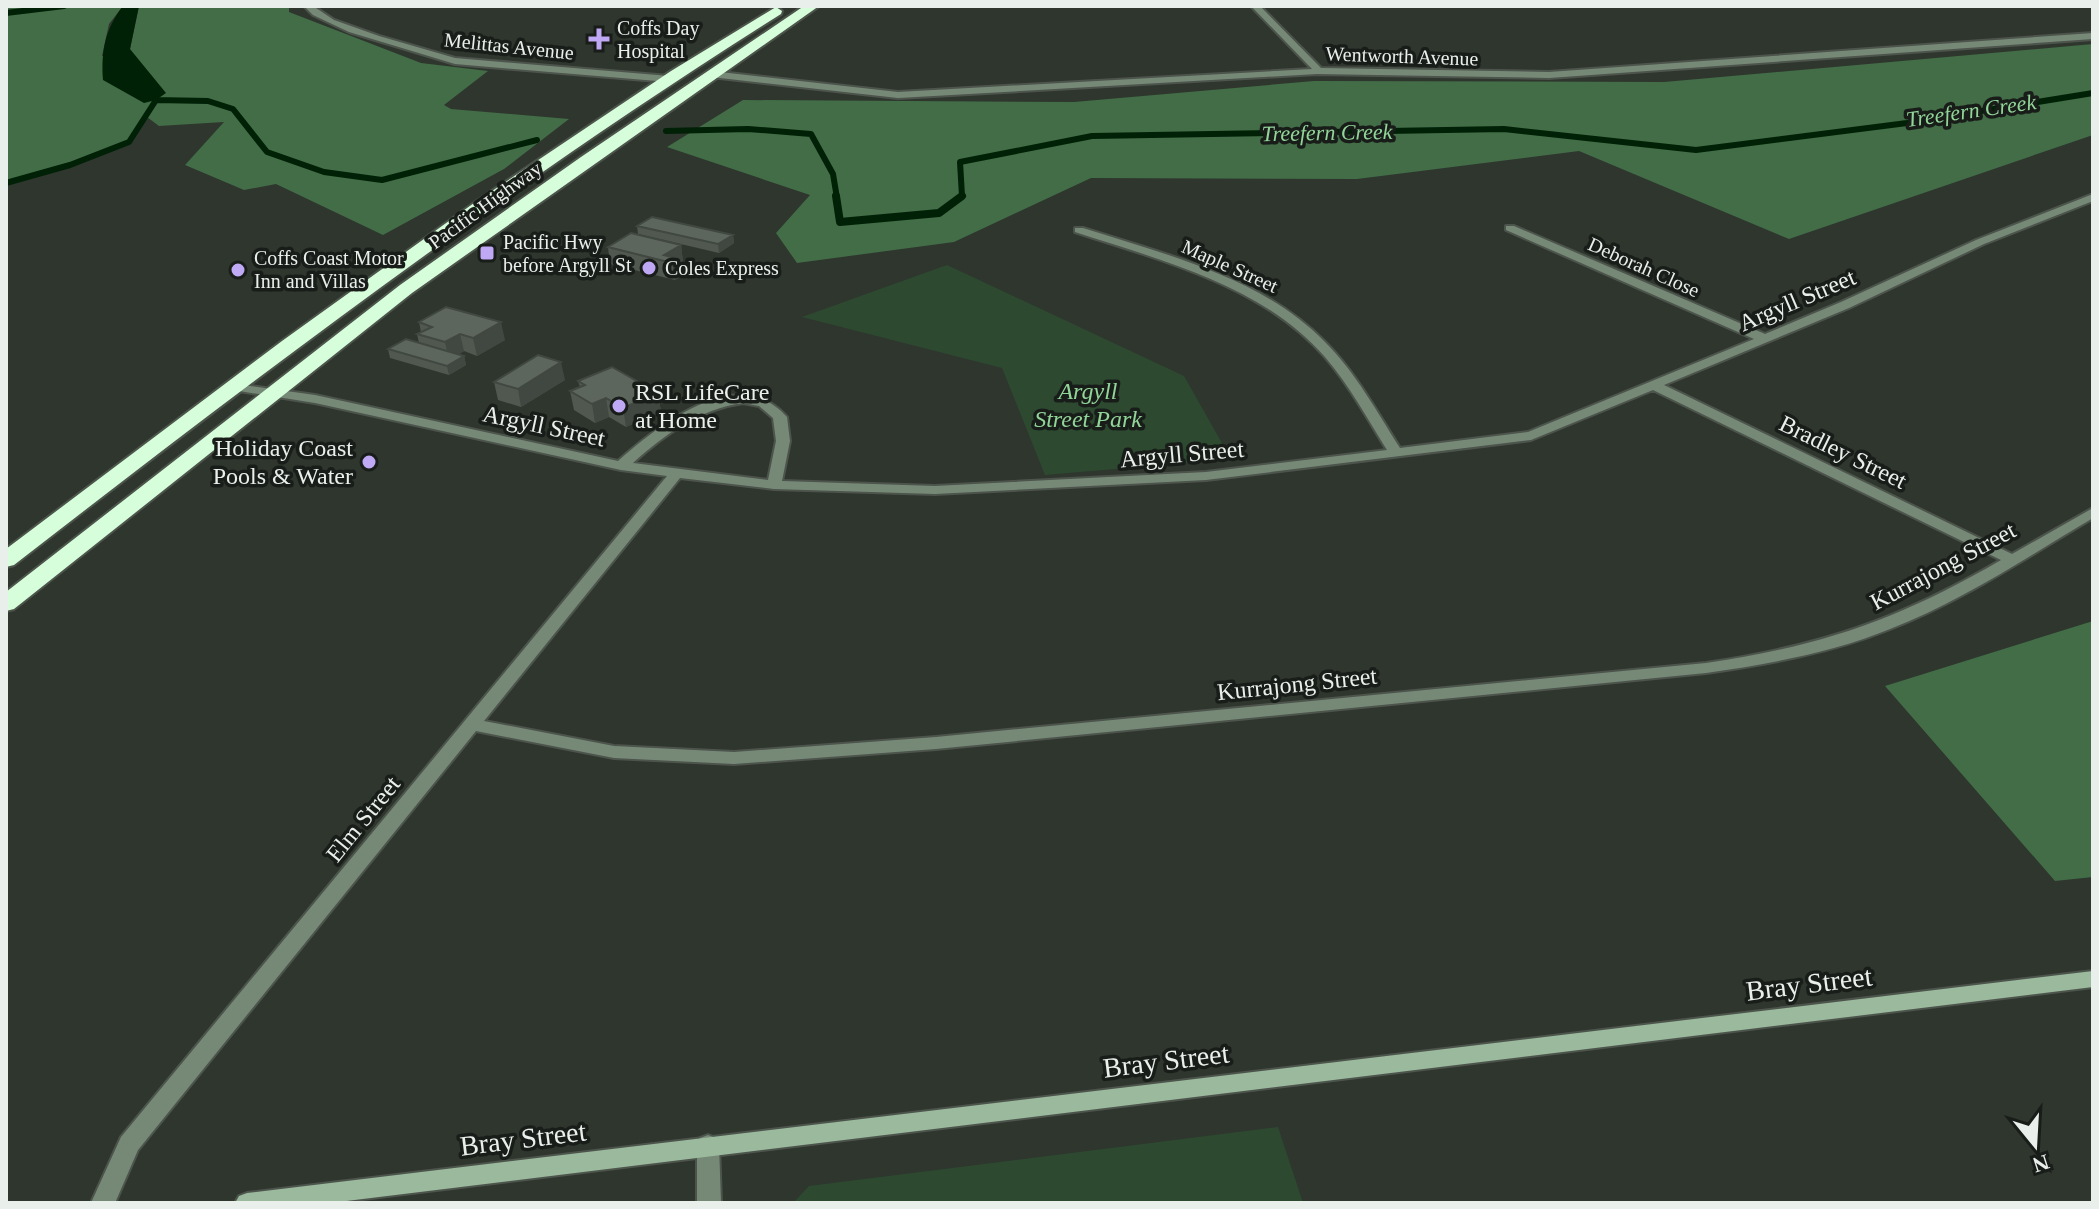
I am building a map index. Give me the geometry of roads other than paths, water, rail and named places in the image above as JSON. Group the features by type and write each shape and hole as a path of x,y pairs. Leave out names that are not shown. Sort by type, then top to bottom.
{"highway":[{"name":"Pacific Highway","path":"6,560 405,258 669,79 784,6"},
{"name":"Pacific Highway","path":"6,604 406,289 711,74 813,6"}],"street":[{"name":"Melittas Avenue","path":"308,6 311,12 327,20 424,54 455,61 669,79"},
{"path":"1255,6 1315,65 1317,71"},
{"name":"Wentworth Avenue","path":"711,74 898,95 1317,71 1549,75 2093,36"},
{"name":"Argyll Street","path":"233,386 315,399 621,466 774,485 908,490 1051,486 1206,476 1531,436 1655,386 1980,242 2093,197"},
{"name":"Deborah Close","path":"1510,228 1763,338"},
{"name":"Maple Street","path":"1079,230 1200,270 1278,309 1323,346 1396,453"},
{"name":"Bradley Street","path":"1655,386 2011,559"},
{"path":"621,466 645,443 687,415 717,403 753,400 767,404 780,417 783,441 774,485"},
{"name":"Elm Street","path":"103,1203 129,1144 675,475"},
{"name":"Kurrajong Street","path":"474,725 614,752 734,758 951,742 1706,668 1796,652 1883,626 1932,603 2093,512"},
{"name":"Bray Street","path":"247,1203 2093,979"},
{"path":"708,1145 709,1203"}],"waterway":[{"path":"6,13 64,6"},
{"name":"Treefern Creek","path":"962,196 960,162 1092,136 1504,129 1696,150 1907,123 2093,93"},
{"path":"6,183 70,165 129,142 156,100 208,101 233,109 267,152 324,172 382,180 537,140"},
{"name":"Treefern Creek","path":"666,131 748,129 811,134 833,174 837,198"},
{"name":"Treefern Creek","path":"836,196 840,222 939,213 962,196"}],"place":[{"name":"Coffs Day Hospital","path":"599,39"},
{"name":"Pacific Hwy before Argyll St","path":"487,253"},
{"name":"Coles Express","path":"649,268"},
{"name":"Coffs Coast Motor Inn and Villas","path":"238,270"},
{"name":"RSL LifeCare at Home","path":"619,406"},
{"name":"Holiday Coast Pools & Water","path":"369,462"}],"park label":[{"name":"Argyll Street Park","path":"1088,405"}]}
